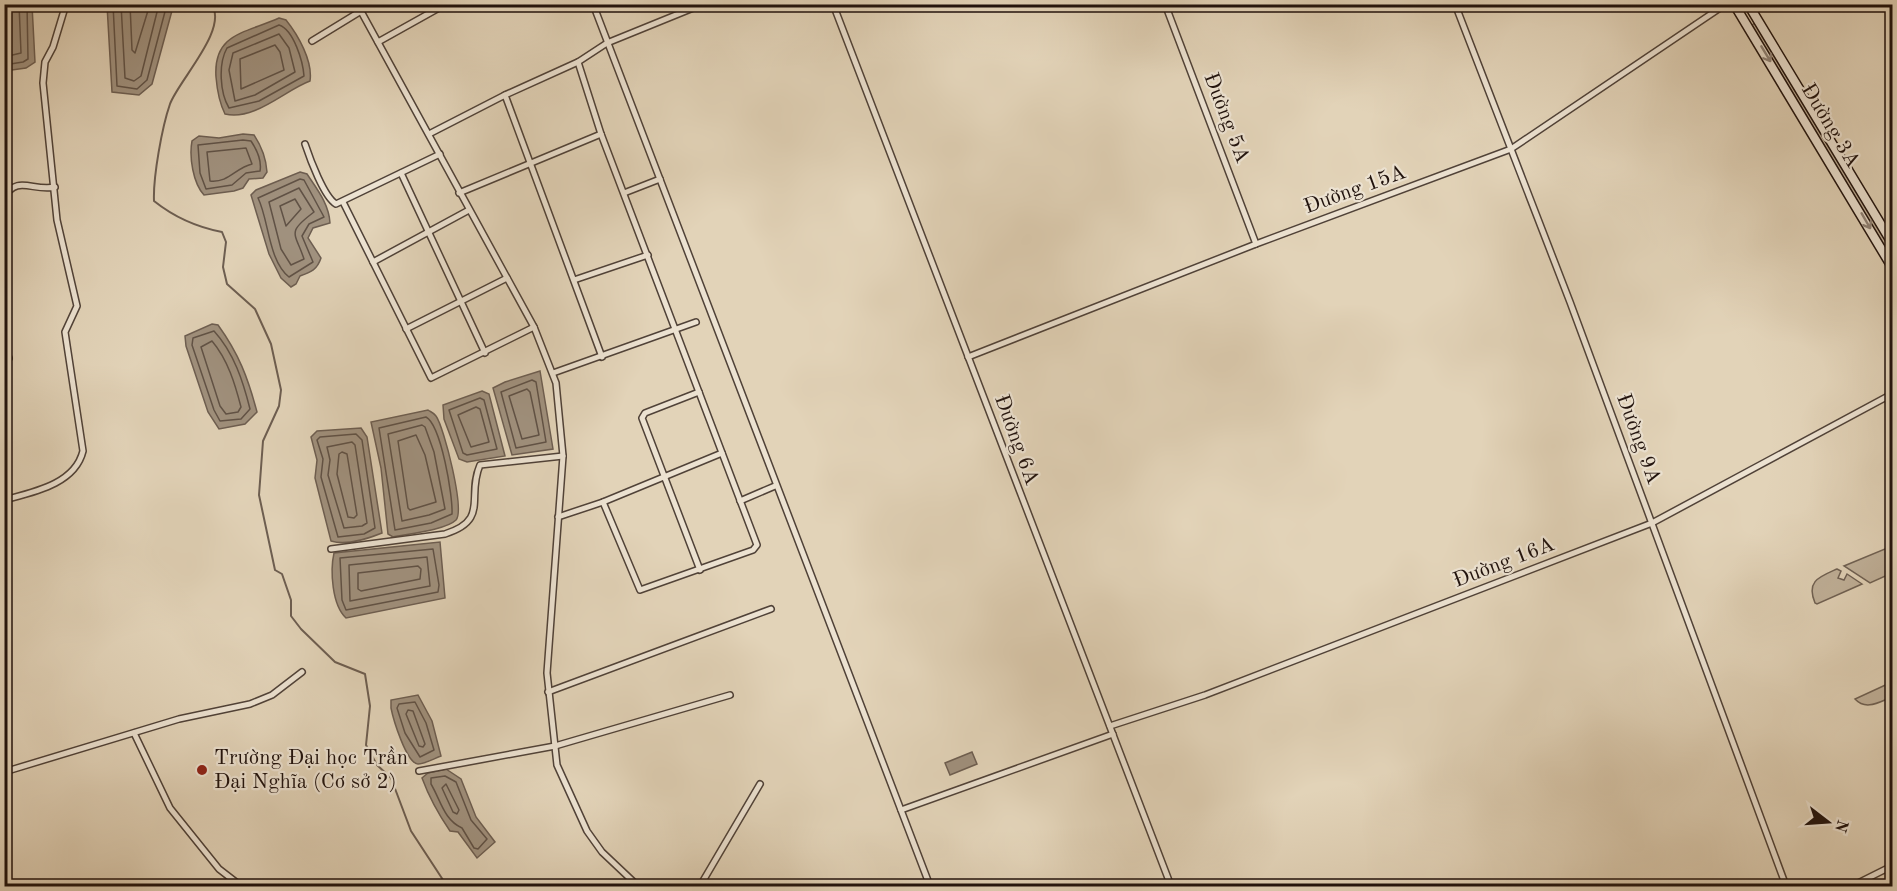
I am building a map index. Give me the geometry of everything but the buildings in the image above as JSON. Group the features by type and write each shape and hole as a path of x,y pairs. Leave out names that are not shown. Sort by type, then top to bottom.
{"street":[{"path":"4,500 46,487 71,474 80,464 82,450 65,332 77,306 57,220 43,72 66,4"},
{"path":"357,4 534,327 553,373 562,456 548,692 557,765 587,831 602,852 638,886"},
{"path":"378,42 446,4"},
{"path":"593,4 775,486 930,886"},
{"path":"429,134 505,95 578,62 607,43 703,4"},
{"name":"Đường 6A","path":"833,4 1170,886"},
{"name":"Đường 5A","path":"1166,4 1256,244"},
{"name":"Đường 9A","path":"1455,4 1652,523 1786,886"},
{"name":"Đường 15A","path":"968,357 1256,244 1511,149 1726,4"},
{"name":"Đường 3A","path":"1734,4 1893,267"},
{"name":"Đường 3A","path":"1748,4 1893,243"},
{"path":"312,41 361,11"},
{"path":"578,62 579,73 601,134 757,545 753,550 640,590 603,502"},
{"path":"505,95 602,357"},
{"path":"459,193 601,134"},
{"path":"305,144 330,200 336,204 440,154"},
{"path":"401,173 485,353"},
{"path":"624,192 660,179"},
{"path":"4,198 10,188 15,185 55,187"},
{"path":"343,202 431,378 534,327"},
{"path":"373,262 469,210"},
{"path":"574,280 648,255"},
{"path":"406,329 507,278"},
{"path":"553,373 696,322"},
{"path":"699,392 643,416 700,570"},
{"name":"Đường 16A","path":"1110,726 1206,695 1652,523 1893,394"},
{"path":"558,517 603,502 722,453"},
{"path":"331,549 445,534 459,530 468,524 476,503 476,474 480,465 562,456"},
{"path":"740,501 775,486"},
{"path":"548,692 771,609"},
{"path":"4,772 179,719 250,704 272,695 302,672"},
{"path":"419,771 555,746 730,695"},
{"path":"134,733 170,808 219,869 241,886"},
{"path":"901,810 1113,734"},
{"path":"700,886 760,784"},
{"path":"1852,886 1893,866"}],"shaded area":[{"path":"1755,23 1892,251 1892,259 1752,25"},
{"path":"1892,546 1892,573 1870,583 1844,566"},
{"path":"1837,569 1841,571 1838,578 1844,580 1847,574 1862,584 1815,603 1813,585 1820,577"},
{"path":"1892,682 1892,697 1868,705 1859,703 1855,699"}],"water":[{"path":"4,5 32,5 35,62 26,68 5,71"},
{"path":"107,5 170,5 173,7 152,84 139,95 112,92"},
{"path":"279,18 286,20 304,49 309,65 310,81 258,109 236,115 225,114 216,77 216,62 220,51 234,37"},
{"path":"243,134 254,135 263,153 267,172 263,178 249,179 243,188 204,195 197,184 193,170 192,141 199,136 219,138"},
{"path":"300,172 307,174 318,191 325,203 330,223 313,228 308,238 321,258 315,268 300,276 296,284 291,287 281,278 269,254 251,195 256,190"},
{"path":"212,324 218,325 232,346 250,388 257,412 245,424 219,429 208,412 186,346 185,336"},
{"path":"540,371 553,449 512,455 493,388"},
{"path":"482,391 489,394 505,456 467,462 459,459 444,419 443,405"},
{"path":"428,410 436,416 444,435 456,486 458,513 456,520 444,526 393,537 388,534 381,468 371,422"},
{"path":"361,428 367,437 382,533 350,542 331,541 315,478 317,460 311,437 317,431"},
{"path":"440,542 445,598 346,618 341,612 333,587 334,553"},
{"path":"418,695 432,721 441,756 418,764 413,762 401,739 392,713 391,700"},
{"path":"972,752 977,764 950,775 945,763"},
{"path":"446,769 461,779 476,817 495,842 477,858 458,832 450,831 434,806 422,778 428,773"}],"waterway":[{"path":"211,4 215,14 214,27 201,54 175,94 167,114 161,138 154,201 186,221 222,232 226,242 223,267 227,284 255,309 271,344 281,390 279,406 263,441 259,495 275,570 282,574 291,600 291,616 301,629 335,662 365,674 370,706 366,745 377,765 391,778 411,831 447,886"}],"place":[{"name":"Trường Đại học Trần Đại Nghĩa (Cơ sở 2)","path":"202,770"}]}
